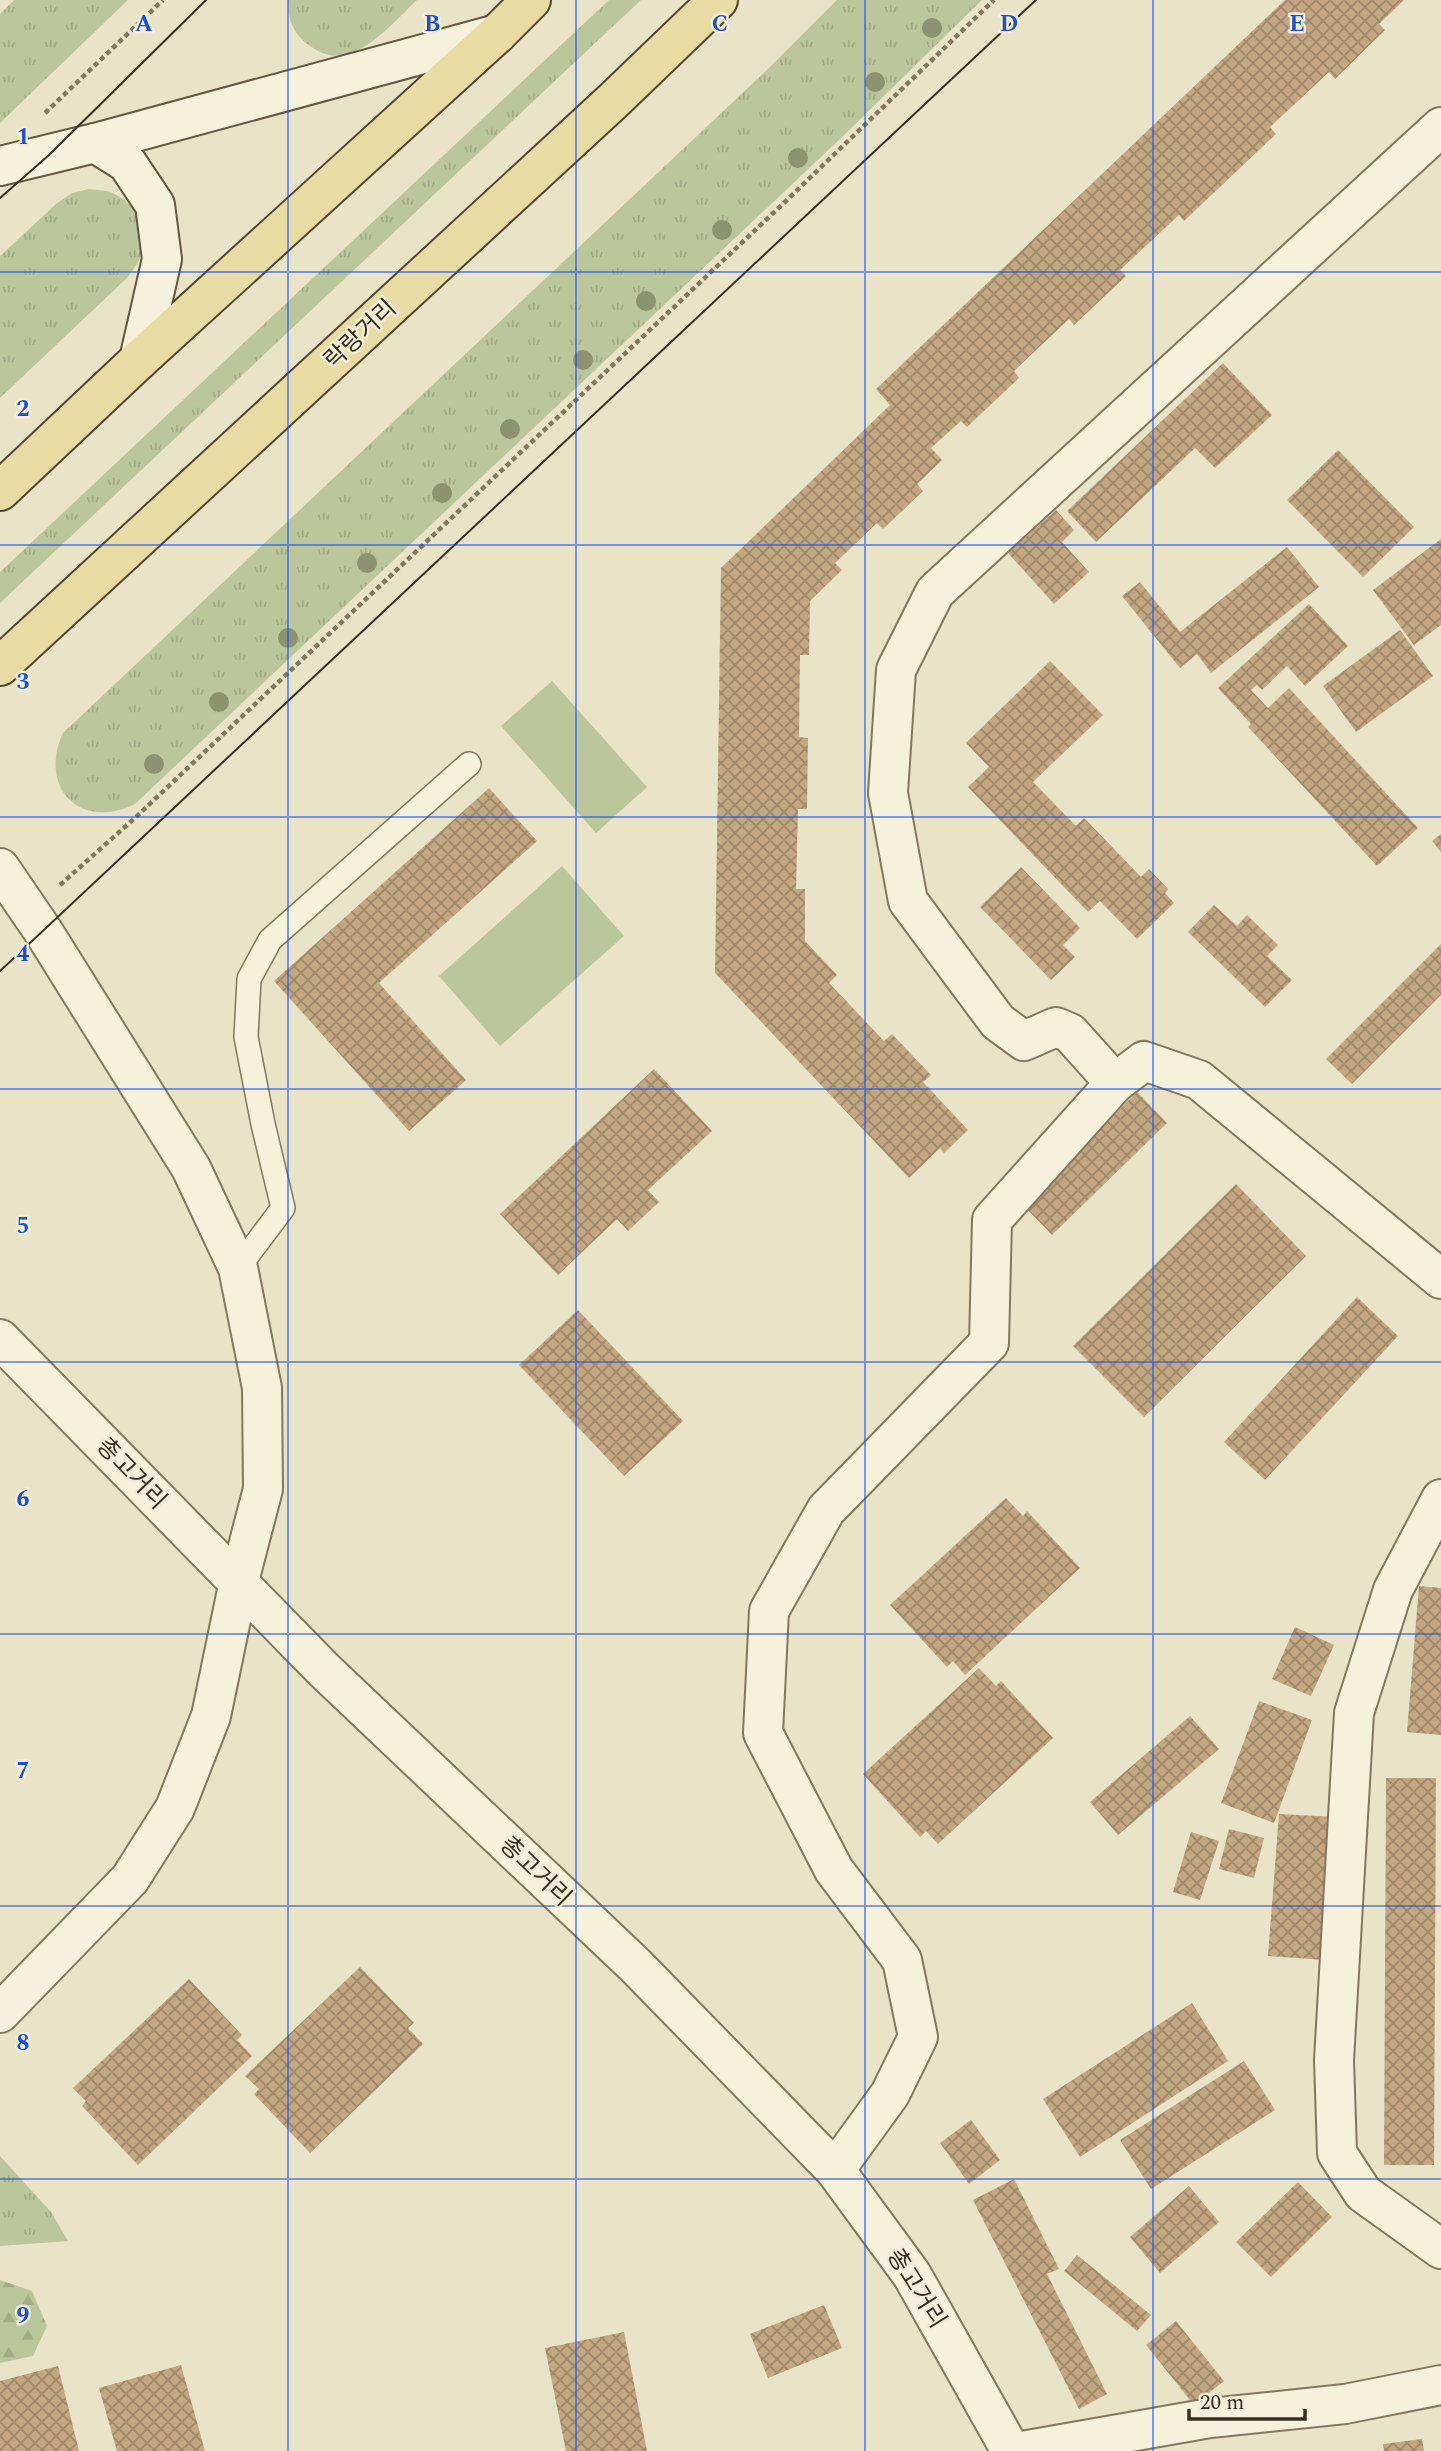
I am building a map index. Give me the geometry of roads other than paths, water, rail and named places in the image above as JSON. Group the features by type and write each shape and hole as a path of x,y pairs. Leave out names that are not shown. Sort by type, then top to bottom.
{"main road":[{"path":"0,491 531,0"},
{"name":"락랑거리","path":"0,666 603,111 718,0"}],"street":[{"path":"0,166 95,143 497,34"},
{"path":"1115,1083 1070,1033 1056,1027 1024,1041 998,1022 908,901 888,793 895,670 935,592 1441,127"},
{"path":"95,143 127,163 155,205 162,260 139,360"},
{"path":"0,868 191,1168 238,1268 262,1388 263,1476 263,1489 239,1581 211,1716 175,1808 130,1879 0,2013"},
{"path":"835,2170 890,2094 918,2037 902,1960 834,1870 763,1733 769,1611 827,1510 989,1343 992,1220 1115,1083 1144,1061 1199,1080 1441,1279"},
{"name":"총고거리","path":"0,1339 324,1670 636,1966 835,2170 912,2275 1011,2451"},
{"path":"1441,1499 1393,1590 1354,1713 1334,2060 1337,2153 1363,2193 1441,2249"},
{"path":"1022,2451 1210,2418 1345,2404 1441,2385"}],"lane":[{"path":"238,1268 283,1208 246,1037 249,979 270,940 469,764"}],"tram line":[{"path":"0,198 49,155 206,0"},
{"path":"0,971 1036,0"}]}
